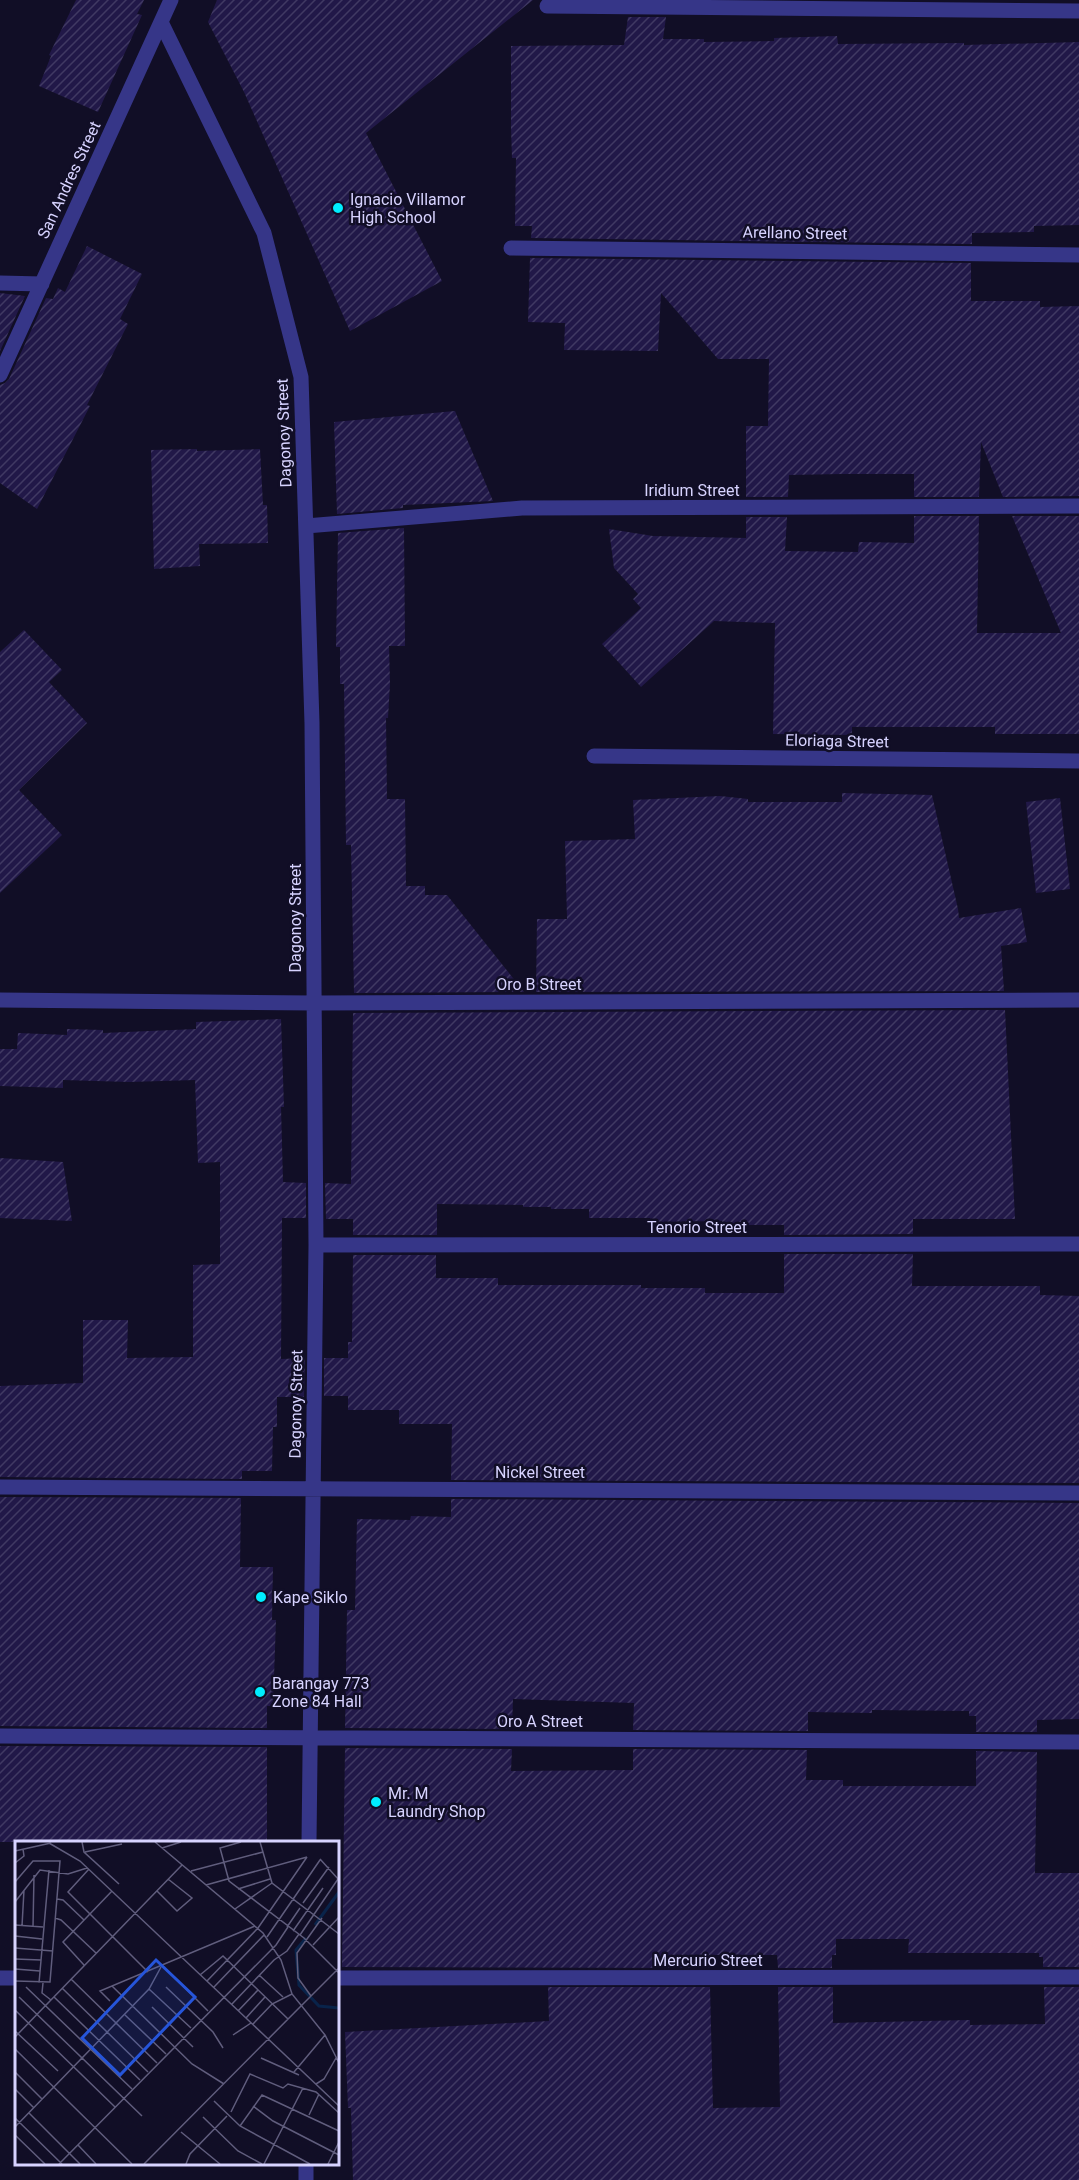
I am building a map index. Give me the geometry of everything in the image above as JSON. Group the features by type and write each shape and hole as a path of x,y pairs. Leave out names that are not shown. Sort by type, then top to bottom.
{"street":[{"name":"San Andres Street","path":"0,375 171,0"},
{"path":"547,6 1079,11"},
{"name":"Dagonoy Street","path":"161,22 264,233 301,377 312,723 316,1245 309,1841"},
{"name":"Arellano Street","path":"511,248 1079,255"},
{"path":"0,283 42,284"},
{"name":"Iridium Street","path":"306,526 522,508 1079,506"},
{"name":"Eloriaga Street","path":"594,756 1079,761"},
{"name":"Oro B Street","path":"0,1000 314,1003 1079,1000"},
{"name":"Tenorio Street","path":"316,1245 1079,1244"},
{"name":"Nickel Street","path":"0,1487 1079,1493"},
{"name":"Oro A Street","path":"0,1736 1079,1742"},
{"name":"Mercurio Street","path":"339,1978 1079,1977"}],"building":[{"path":"76,0 144,0 137,14 142,15 98,112 39,86 51,56 49,55"},
{"name":"Ignacio Villamor High School","path":"217,0 533,0 366,133 442,281 350,331 244,92 208,22"},
{"path":"628,17 666,17 663,39 704,39 704,42 774,41 774,38 837,36 838,44 964,43 964,45 1079,42 1079,225 1034,226 1034,232 972,233 972,244 531,238 532,226 515,226 516,158 512,158 511,46 624,45"},
{"path":"87,246 142,274 120,319 128,324 87,405 90,406 37,509 0,483 0,385 9,379 46,298 53,299 58,288 65,292"},
{"path":"530,258 971,263 971,301 1040,301 1040,307 1079,306 1079,496 1003,497 981,442 979,497 914,497 914,474 842,474 789,475 788,497 746,497 746,426 768,426 769,359 718,359 661,293 658,351 564,350 565,323 528,322"},
{"path":"0,293 25,296 0,351"},
{"path":"455,411 493,501 403,505 403,508 337,514 334,422"},
{"path":"197,449 197,451 260,449 263,505 267,505 268,543 199,544 200,566 154,569 151,450"},
{"path":"914,516 979,516 977,633 1061,633 1012,516 1079,516 1079,734 995,734 995,727 852,727 852,735 773,734 775,623 714,621 641,687 602,644 641,608 633,599 638,594 614,568 609,529 653,536 746,538 746,517 787,517 785,551 858,552 859,542 914,543"},
{"path":"404,528 405,646 389,646 390,684 388,718 386,718 387,799 405,799 406,886 425,886 425,895 447,895 524,992 354,993 351,845 346,845 344,684 340,684 340,647 336,647 338,533"},
{"path":"24,630 62,670 49,682 87,723 19,790 62,835 0,893 0,652"},
{"path":"842,793 932,795 959,918 1021,908 1027,942 1001,946 1004,991 536,992 537,919 567,919 565,841 635,839 633,800 720,796 748,799 748,802 842,802"},
{"path":"1060,798 1070,889 1036,893 1026,802"},
{"path":"1005,1010 1015,1219 913,1219 913,1234 784,1235 784,1225 722,1225 722,1221 650,1222 650,1218 589,1218 589,1209 551,1209 551,1207 523,1207 523,1205 437,1204 437,1235 353,1235 353,1219 326,1219 325,1183 351,1184 353,1013"},
{"path":"281,1019 284,1107 281,1107 283,1182 306,1183 306,1218 282,1218 281,1359 305,1358 304,1397 277,1397 277,1427 273,1427 272,1471 242,1471 242,1479 0,1477 0,1386 83,1383 83,1320 128,1320 127,1358 193,1357 193,1265 220,1264 220,1162 198,1163 195,1080 129,1082 63,1080 63,1088 0,1086 0,1049 17,1049 18,1033 67,1035 67,1029 103,1030 103,1033 196,1029 196,1022"},
{"path":"0,1158 63,1162 72,1221 0,1218"},
{"path":"784,1254 913,1254 912,1286 1040,1286 1040,1295 1079,1296 1079,1483 451,1480 452,1424 399,1424 399,1410 348,1410 348,1396 324,1396 324,1358 348,1358 348,1342 352,1342 353,1255 436,1255 436,1278 498,1278 498,1285 641,1285 641,1288 705,1288 705,1293 784,1293"},
{"path":"0,1497 241,1498 240,1567 273,1567 272,1620 276,1620 273,1706 267,1706 267,1728 0,1726"},
{"path":"451,1499 1079,1503 1079,1719 1037,1720 1037,1732 976,1732 976,1716 969,1716 969,1711 872,1710 872,1713 808,1712 808,1731 633,1730 634,1703 513,1699 512,1729 345,1728 347,1610 355,1610 357,1519 410,1520 411,1516 451,1517"},
{"path":"0,1746 267,1747 267,1841 0,1842"},
{"path":"345,1748 512,1749 511,1771 633,1770 633,1749 807,1750 806,1780 843,1780 843,1786 976,1786 976,1751 1037,1752 1035,1873 1079,1873 1079,1967 1043,1967 1043,1957 1039,1957 1039,1953 908,1953 909,1939 836,1939 836,1955 832,1955 832,1968 778,1968 777,1955 710,1955 710,1968 342,1967"},
{"path":"548,1987 710,1987 713,2108 780,2107 778,1987 833,1987 833,2023 970,2020 970,2025 1045,2024 1044,1987 1079,1987 1079,2180 353,2180 351,2108 348,2108 345,2032 549,2021"}],"place":[{"name":"Ignacio Villamor High School","path":"338,208"},
{"name":"Kape Siklo","path":"261,1597"},
{"name":"Barangay 773 Zone 84 Hall","path":"260,1692"},
{"name":"Mr. M Laundry Shop","path":"376,1802"}]}
